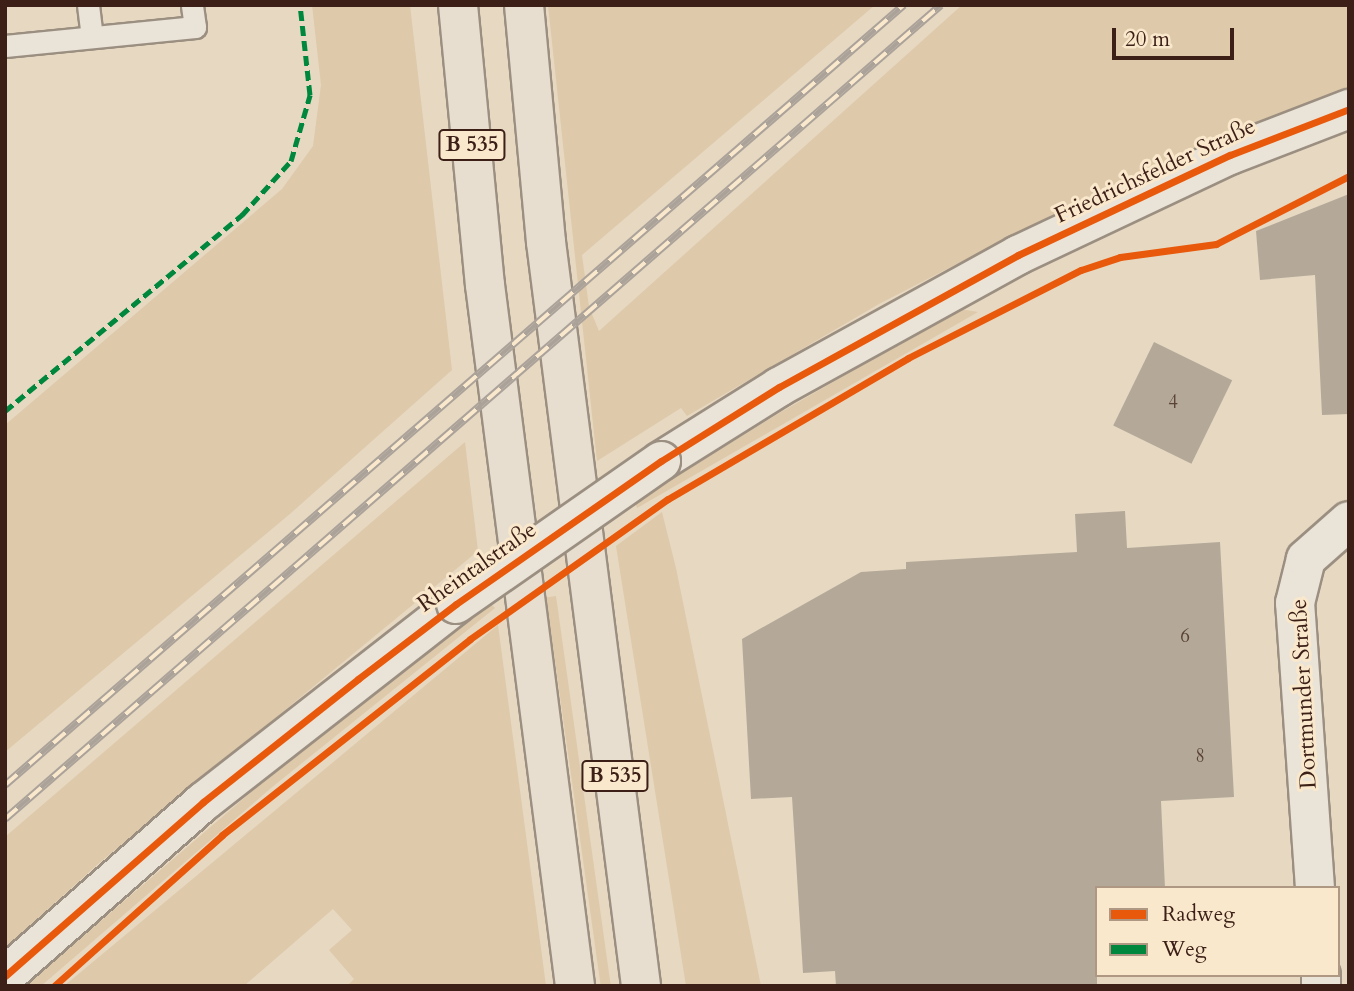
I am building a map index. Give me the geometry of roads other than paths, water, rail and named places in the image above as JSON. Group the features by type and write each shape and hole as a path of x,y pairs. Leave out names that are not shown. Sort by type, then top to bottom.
{"highway":[{"name":"B 535","path":"458,5 487,299 575,986"},
{"name":"B 535","path":"524,5 546,242 642,986"}],"street":[{"name":"Friedrichsfelder Straße","path":"1018,255 1230,155 1349,109"},
{"name":"Rheintalstraße","path":"5,976 203,802 456,604 661,461 779,387 1018,255"},
{"name":"Dortmunder Straße","path":"1315,886 1295,603 1306,559 1349,521"}],"lane":[{"path":"88,5 92,37"},
{"path":"5,46 195,27 192,5"}],"railway":[{"path":"5,785 904,5"},
{"path":"5,819 941,5"}]}
